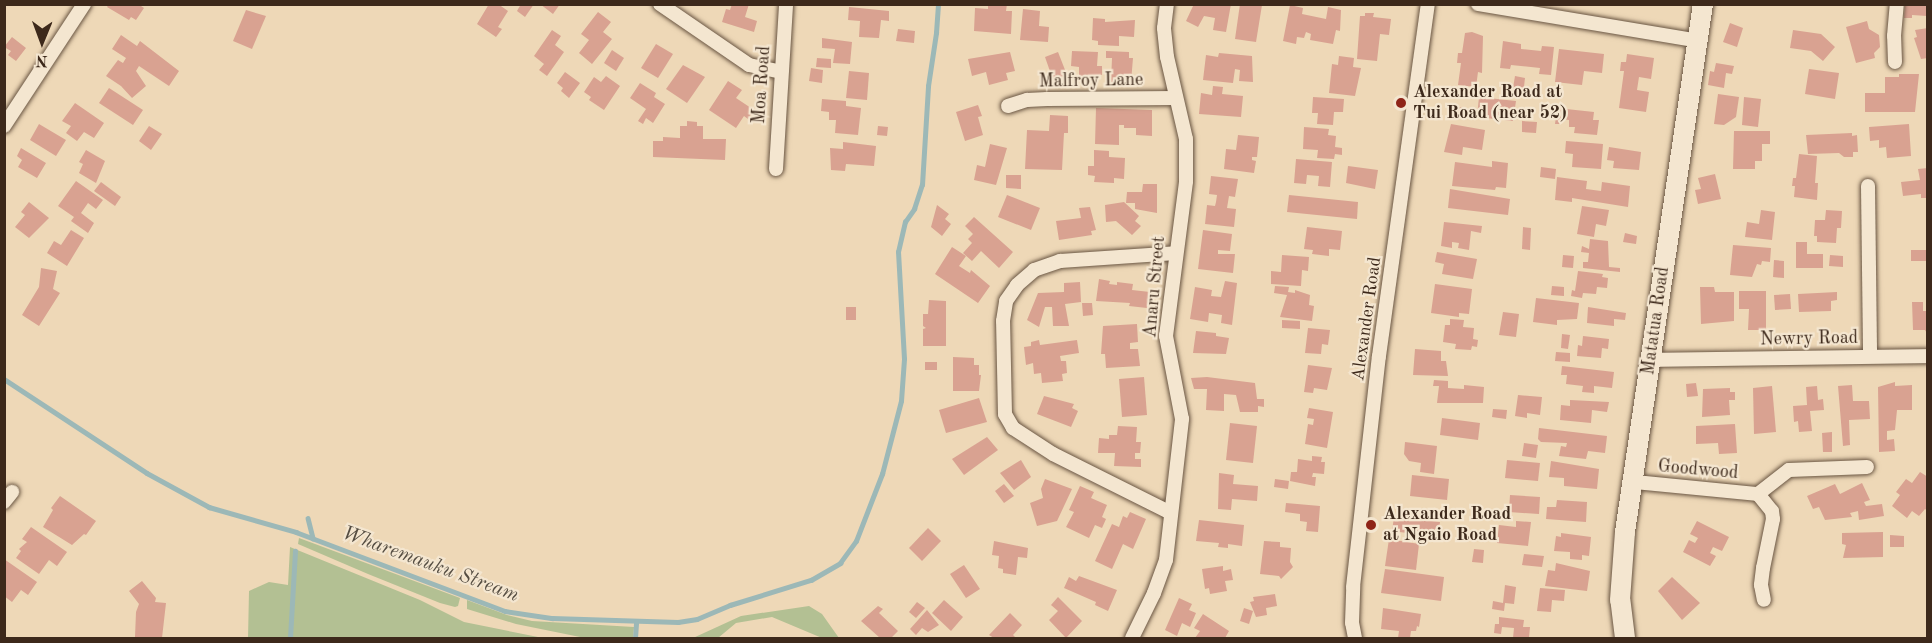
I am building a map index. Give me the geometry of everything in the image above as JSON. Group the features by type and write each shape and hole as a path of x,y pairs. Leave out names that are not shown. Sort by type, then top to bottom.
{"main road":[{"name":"Matatua Road","path":"1625,639 1620,600 1621,573 1703,4"}],"street":[{"path":"4,126 84,4"},
{"path":"660,4 749,65 781,72"},
{"name":"Moa Road","path":"776,169 786,4"},
{"name":"Anaru Street","path":"1132,639 1154,593 1166,560 1182,419 1166,336 1186,181 1186,139 1176,98 1164,28 1167,4"},
{"name":"Alexander Road","path":"1355,639 1352,623 1353,587 1376,379 1428,4"},
{"path":"1478,4 1698,41"},
{"path":"1895,62 1894,36 1897,4"},
{"name":"Malfroy Lane","path":"1008,106 1027,100 1047,99 1176,98"},
{"name":"Newry Road","path":"1650,360 1870,356 1868,186"},
{"path":"1171,513 1053,454 1013,428 1005,414 1003,321 1006,301 1017,285 1035,270 1060,261 1176,253"},
{"path":"1870,356 1928,356"},
{"name":"Goodwood","path":"1635,482 1758,494 1789,470 1867,467"},
{"name":"Goodwood","path":"1758,494 1772,512 1773,519 1761,585 1764,600"}],"green space":[{"path":"299,538 460,598 458,606 440,603 368,574 298,544"},
{"path":"290,547 420,600 464,622 543,638 248,638 249,591 269,582 288,585"},
{"path":"467,600 507,615 532,621 634,627 633,638 585,638 516,624 467,609"},
{"path":"809,606 822,614 839,638 822,638 772,617 736,623 718,638 693,638 741,616"}],"building":[{"path":"109,4 138,4 144,8 136,20 131,17 129,20 107,7"},
{"path":"489,4 498,4 508,11 498,27 502,29 496,37 477,24"},
{"path":"521,4 534,4 525,17 517,11"},
{"path":"540,4 560,4 553,14"},
{"path":"732,4 749,4 745,17 757,21 754,32 722,22 726,9 730,10"},
{"path":"988,4 1007,4 1006,11 1012,11 1011,34 974,31 975,8 988,9"},
{"path":"1194,4 1231,4 1226,32 1213,30 1215,18 1204,16 1198,27 1186,21"},
{"path":"1240,4 1262,5 1256,42 1235,39"},
{"path":"1905,4 1928,4 1927,16 1912,15 1912,18 1904,18"},
{"path":"1290,5 1303,8 1302,14 1326,19 1328,7 1341,10 1340,31 1336,30 1333,44 1310,40 1311,34 1306,32 1304,38 1297,37 1296,44 1283,41"},
{"path":"849,7 889,11 889,21 881,20 879,38 859,37 860,21 848,20"},
{"path":"1023,9 1040,11 1039,26 1049,27 1048,42 1020,40"},
{"path":"246,10 266,16 252,49 233,41"},
{"path":"598,12 611,22 603,32 612,39 592,64 579,53 589,40 581,34"},
{"path":"1365,13 1374,13 1373,17 1391,19 1389,35 1380,34 1377,61 1357,59 1360,16 1365,16"},
{"path":"1093,18 1105,19 1105,22 1135,20 1134,37 1119,36 1119,46 1098,45 1098,41 1092,40"},
{"path":"1867,21 1869,29 1879,35 1880,47 1874,53 1875,58 1856,63 1846,27"},
{"path":"1730,23 1743,28 1737,47 1723,42"},
{"path":"1928,28 1928,58 1921,59 1914,38 1917,37 1915,30"},
{"path":"898,29 915,31 914,43 896,41"},
{"path":"552,30 561,36 555,45 564,52 547,76 539,70 544,64 534,56"},
{"path":"1793,30 1821,34 1835,47 1823,61 1811,51 1790,48"},
{"path":"1472,32 1483,36 1482,73 1478,72 1476,87 1458,85 1461,63 1457,63 1458,53 1462,53 1465,33"},
{"path":"121,35 137,46 140,41 179,71 169,86 139,66 136,71 146,86 132,98 121,86 106,76 118,60 123,63 126,58 112,49"},
{"path":"12,37 26,48 16,61 8,55 11,51 4,47"},
{"path":"822,38 852,42 850,64 833,63 835,49 822,48"},
{"path":"1503,41 1521,44 1521,49 1541,51 1542,46 1554,47 1551,75 1539,74 1540,68 1511,65 1510,69 1500,68"},
{"path":"656,44 673,54 658,78 641,68"},
{"path":"1559,49 1604,54 1602,73 1584,71 1582,85 1555,82"},
{"path":"612,50 624,58 616,71 604,63"},
{"path":"1072,51 1098,52 1097,66 1102,66 1102,75 1096,75 1096,80 1079,79 1079,67 1071,66"},
{"path":"1106,51 1129,52 1129,58 1133,58 1131,82 1111,82 1112,58 1106,58"},
{"path":"1010,52 1015,71 1006,73 1008,80 989,85 986,72 972,76 968,59"},
{"path":"1058,52 1067,75 1053,80 1045,57"},
{"path":"1219,53 1252,56 1253,82 1239,81 1240,70 1235,69 1233,83 1203,80 1206,55 1218,57"},
{"path":"1627,54 1654,58 1651,79 1639,77 1637,90 1649,92 1646,112 1619,108 1624,71 1620,71 1621,62 1626,62"},
{"path":"1339,56 1354,58 1353,67 1361,68 1355,96 1329,93 1332,64 1338,65"},
{"path":"817,58 831,59 831,68 816,67"},
{"path":"1716,63 1734,66 1732,74 1726,73 1724,88 1708,85 1710,71 1714,72"},
{"path":"683,65 705,77 687,103 666,89"},
{"path":"811,68 823,70 822,83 809,81"},
{"path":"1809,69 1839,73 1835,99 1805,94"},
{"path":"849,71 869,73 867,100 846,98"},
{"path":"565,72 580,83 569,98 561,91 563,88 557,83"},
{"path":"1899,74 1919,74 1915,112 1865,112 1865,93 1885,93 1885,77 1899,77"},
{"path":"606,76 620,86 604,110 589,100 591,97 584,92 594,77 601,82"},
{"path":"1515,76 1525,78 1523,95 1512,94"},
{"path":"728,81 742,90 736,98 754,110 748,119 744,116 736,128 709,110"},
{"path":"640,83 656,93 654,97 665,104 653,123 646,118 643,124 638,121 646,109 630,98"},
{"path":"1213,86 1223,87 1222,94 1243,96 1241,117 1199,114 1201,93 1212,95"},
{"path":"109,88 143,110 133,125 99,103"},
{"path":"1718,94 1739,97 1736,117 1724,125 1714,124"},
{"path":"1313,97 1344,99 1343,112 1334,112 1333,125 1317,124 1318,113 1312,113"},
{"path":"1479,97 1516,101 1513,121 1477,117"},
{"path":"1744,97 1761,99 1758,127 1742,125"},
{"path":"822,99 846,101 846,106 861,108 858,135 835,133 836,120 829,120 829,112 821,111"},
{"path":"75,103 104,123 94,138 84,132 77,141 66,133 71,126 62,121"},
{"path":"978,105 982,116 978,117 983,135 965,141 956,112"},
{"path":"1451,106 1466,108 1465,117 1450,116"},
{"path":"1096,108 1152,110 1152,136 1136,135 1136,128 1124,128 1124,125 1119,125 1119,145 1095,144"},
{"path":"1557,108 1594,112 1593,120 1599,120 1597,135 1574,133 1575,127 1569,127 1569,120 1561,119 1561,124 1555,124"},
{"path":"1050,115 1068,116 1068,133 1064,133 1062,170 1025,169 1027,130 1049,131"},
{"path":"687,121 697,122 697,126 703,126 703,139 726,139 725,160 653,157 653,141 663,141 663,137 680,138 680,126 687,126"},
{"path":"1522,121 1537,122 1536,133 1522,132"},
{"path":"39,124 66,140 56,156 30,140"},
{"path":"1451,124 1485,130 1482,150 1463,147 1462,155 1444,152"},
{"path":"1909,124 1911,156 1887,158 1886,147 1879,148 1879,140 1870,141 1869,127"},
{"path":"149,126 162,134 151,150 139,141"},
{"path":"878,126 888,127 887,136 877,135"},
{"path":"1304,127 1329,129 1328,135 1336,136 1335,147 1342,148 1342,155 1335,154 1334,159 1317,158 1318,150 1303,149"},
{"path":"1734,131 1770,131 1770,144 1762,144 1762,161 1755,161 1755,169 1733,169"},
{"path":"1852,133 1852,136 1857,135 1858,152 1853,152 1853,157 1844,157 1839,153 1808,154 1806,135"},
{"path":"1238,135 1259,137 1257,157 1252,157 1252,160 1256,161 1254,173 1224,169 1226,149 1236,150"},
{"path":"1566,141 1603,144 1601,169 1572,167 1573,154 1565,153"},
{"path":"843,142 876,146 874,166 846,164 845,171 831,170 830,148 843,149"},
{"path":"990,144 1007,148 996,185 974,180 977,165 985,167"},
{"path":"1609,147 1641,152 1639,170 1613,168 1614,161 1607,160"},
{"path":"21,148 46,163 37,178 18,167 22,160 17,156"},
{"path":"86,150 105,161 96,183 79,173 83,164 79,162"},
{"path":"1094,150 1109,151 1109,157 1125,158 1124,179 1114,178 1114,183 1094,182 1095,176 1088,175 1088,166 1094,166"},
{"path":"1799,154 1817,156 1815,183 1818,183 1817,200 1794,197 1795,186 1792,186 1793,178 1796,178"},
{"path":"1296,159 1332,162 1330,187 1318,186 1319,176 1307,175 1306,184 1294,183"},
{"path":"1492,161 1508,163 1506,188 1496,187 1495,190 1452,186 1455,162 1492,167"},
{"path":"1348,166 1378,170 1375,189 1346,183"},
{"path":"1541,167 1556,169 1555,179 1540,177"},
{"path":"1928,168 1928,198 1921,198 1921,194 1903,196 1901,182 1920,180 1918,169"},
{"path":"1715,174 1721,199 1698,204 1695,190 1701,189 1698,178"},
{"path":"1006,175 1021,175 1021,189 1006,188"},
{"path":"1211,176 1238,179 1235,197 1229,196 1227,208 1236,209 1234,227 1205,224 1207,205 1215,206 1217,195 1209,194"},
{"path":"1557,177 1587,181 1586,189 1601,191 1602,182 1630,186 1628,207 1572,198 1572,202 1555,200"},
{"path":"76,181 103,200 96,209 88,203 81,213 94,223 88,233 71,221 74,217 58,206"},
{"path":"101,182 121,197 115,206 94,191"},
{"path":"1143,184 1157,184 1157,213 1135,209 1135,203 1126,203 1127,192 1142,192"},
{"path":"1450,189 1510,199 1508,215 1448,208"},
{"path":"1007,195 1040,208 1031,230 998,217"},
{"path":"1289,195 1358,202 1357,219 1287,212"},
{"path":"29,202 49,218 29,238 15,227 25,215 21,212"},
{"path":"1124,202 1139,216 1135,221 1141,226 1132,235 1116,221 1106,222 1105,205"},
{"path":"937,205 949,214 945,219 951,224 942,236 931,227"},
{"path":"1582,206 1609,210 1606,226 1596,224 1594,237 1577,234"},
{"path":"1090,207 1096,230 1091,231 1092,235 1059,240 1056,221 1081,218 1079,208"},
{"path":"1761,210 1775,212 1772,240 1745,237 1747,222 1759,224"},
{"path":"1826,210 1842,211 1841,228 1837,228 1836,243 1817,242 1817,236 1814,236 1815,220 1825,220"},
{"path":"974,217 1013,252 999,268 981,251 972,261 963,253 972,243 968,239 973,234 965,226"},
{"path":"1444,222 1482,226 1481,233 1471,231 1469,250 1458,248 1459,243 1452,242 1452,248 1441,246"},
{"path":"1307,227 1342,231 1340,250 1329,249 1329,256 1312,254 1313,250 1304,249"},
{"path":"1523,227 1531,228 1530,250 1522,249"},
{"path":"71,230 84,238 67,266 47,253 54,241 61,245"},
{"path":"1203,230 1232,234 1230,251 1218,250 1218,254 1235,254 1233,273 1198,269"},
{"path":"1625,233 1637,236 1636,244 1623,242"},
{"path":"1590,239 1608,241 1609,267 1620,268 1620,272 1583,268 1583,262 1588,262 1589,253 1581,252 1582,246 1589,249"},
{"path":"1796,242 1807,242 1807,254 1823,254 1823,268 1796,268"},
{"path":"1733,245 1771,248 1770,262 1762,261 1761,265 1757,264 1752,277 1730,275"},
{"path":"952,247 966,256 959,266 970,273 971,270 990,286 978,303 935,274"},
{"path":"1911,250 1926,250 1926,261 1911,261"},
{"path":"1437,252 1477,259 1473,279 1442,274 1444,264 1435,262"},
{"path":"1282,255 1309,257 1308,271 1302,270 1301,286 1271,284 1271,271 1281,272"},
{"path":"1563,255 1574,256 1573,268 1562,267"},
{"path":"1830,255 1843,256 1843,267 1829,266"},
{"path":"1774,260 1784,261 1784,278 1773,277"},
{"path":"41,268 57,271 53,289 60,293 39,326 22,315 39,287"},
{"path":"1578,271 1603,274 1602,277 1608,278 1607,288 1597,287 1596,294 1583,293 1582,298 1571,296 1572,290 1575,291"},
{"path":"1099,279 1110,281 1109,284 1117,285 1117,282 1133,284 1132,290 1150,292 1147,308 1129,306 1130,303 1096,301"},
{"path":"1225,281 1237,283 1232,325 1221,323 1222,315 1209,313 1208,322 1190,319 1195,287 1212,290 1211,296 1221,297"},
{"path":"1080,282 1081,302 1065,304 1069,326 1053,326 1052,307 1045,307 1039,327 1027,320 1038,293 1064,292 1064,283"},
{"path":"1435,284 1472,289 1469,314 1459,313 1459,317 1431,313"},
{"path":"1275,286 1289,287 1288,292 1295,293 1295,290 1310,295 1309,305 1314,306 1312,321 1280,317 1287,295 1274,293"},
{"path":"1552,286 1564,287 1564,296 1551,295"},
{"path":"1700,287 1714,287 1715,292 1734,292 1734,321 1701,324"},
{"path":"1739,291 1766,291 1766,330 1748,330 1749,309 1739,309"},
{"path":"1837,292 1837,300 1831,301 1831,311 1799,312 1798,294"},
{"path":"1790,294 1791,309 1775,310 1774,295"},
{"path":"1536,298 1579,303 1577,319 1557,320 1557,325 1533,322"},
{"path":"929,300 946,301 946,346 923,346 923,329 926,328 923,326 923,314 928,314"},
{"path":"1912,302 1923,302 1923,311 1928,311 1928,335 1925,330 1913,330"},
{"path":"1082,303 1092,303 1093,315 1083,316"},
{"path":"846,307 856,307 856,320 846,320"},
{"path":"1588,307 1626,313 1625,320 1614,319 1614,326 1587,323"},
{"path":"1503,312 1519,314 1516,337 1499,335"},
{"path":"1450,319 1464,320 1463,327 1474,328 1473,339 1478,340 1477,347 1472,346 1471,350 1455,349 1456,344 1443,342 1445,325 1450,325"},
{"path":"1282,320 1300,321 1300,329 1282,328"},
{"path":"1137,324 1138,342 1130,343 1130,349 1138,349 1140,366 1106,368 1105,354 1101,354 1103,326"},
{"path":"1308,328 1330,330 1328,345 1322,344 1321,354 1305,353"},
{"path":"1196,331 1216,333 1216,336 1229,338 1226,354 1193,353"},
{"path":"1562,334 1570,335 1568,349 1561,348"},
{"path":"1583,336 1609,339 1608,349 1602,348 1601,358 1577,356 1578,345 1582,346"},
{"path":"1039,340 1040,345 1077,340 1079,353 1060,356 1061,361 1066,361 1067,373 1062,374 1063,381 1042,383 1041,373 1034,374 1033,363 1026,365 1024,347 1031,346 1031,342"},
{"path":"1415,349 1441,351 1441,361 1446,361 1448,376 1413,375"},
{"path":"1556,352 1570,353 1570,362 1555,361"},
{"path":"953,357 974,358 974,365 979,365 979,375 981,375 979,391 953,391"},
{"path":"925,362 937,362 937,370 925,370"},
{"path":"1308,365 1332,368 1327,390 1314,388 1313,393 1304,392"},
{"path":"1562,366 1614,372 1612,388 1594,386 1594,393 1582,392 1583,386 1566,384 1567,375 1561,375"},
{"path":"1144,377 1147,415 1122,417 1119,379"},
{"path":"1207,377 1255,383 1257,399 1264,399 1264,407 1258,406 1258,412 1240,412 1236,395 1224,394 1224,411 1206,410 1207,389 1194,389 1191,378"},
{"path":"1434,380 1448,381 1448,388 1464,389 1464,385 1484,387 1483,403 1437,403 1439,386 1433,386"},
{"path":"1895,382 1895,386 1912,385 1912,410 1897,410 1895,430 1887,431 1887,440 1894,439 1895,451 1879,452 1878,387"},
{"path":"1696,383 1698,396 1687,397 1686,384"},
{"path":"1852,385 1853,401 1869,401 1870,419 1849,420 1850,445 1843,446 1838,386"},
{"path":"1772,386 1776,432 1754,434 1753,388"},
{"path":"1817,386 1818,400 1823,399 1824,410 1810,411 1812,431 1799,432 1798,421 1794,422 1793,406 1807,405 1806,387"},
{"path":"1730,388 1730,392 1735,392 1735,400 1729,400 1730,415 1702,417 1703,389"},
{"path":"1518,395 1542,397 1540,415 1527,413 1527,418 1515,416"},
{"path":"1044,396 1074,404 1072,408 1078,411 1071,427 1037,414"},
{"path":"979,398 987,422 946,433 939,410"},
{"path":"1570,400 1609,402 1607,412 1592,410 1591,423 1560,420 1561,405 1570,406"},
{"path":"1309,408 1333,412 1327,448 1305,444 1308,424 1313,425 1314,419 1307,418"},
{"path":"1493,409 1507,410 1506,419 1492,417"},
{"path":"1442,418 1480,423 1478,440 1440,435"},
{"path":"1230,423 1257,426 1253,463 1226,460"},
{"path":"1735,424 1737,453 1719,454 1718,443 1696,444 1696,426"},
{"path":"1118,426 1137,427 1136,442 1141,442 1140,453 1135,453 1135,459 1141,459 1141,467 1114,466 1115,453 1098,453 1099,438 1109,439 1109,435 1117,435"},
{"path":"1539,428 1607,436 1605,453 1588,451 1586,459 1559,456 1561,446 1566,447 1567,443 1541,442 1538,439"},
{"path":"1832,432 1832,452 1823,452 1822,433"},
{"path":"987,437 998,450 964,475 952,459"},
{"path":"1405,442 1437,446 1434,474 1420,472 1421,463 1409,461 1404,454"},
{"path":"1524,443 1538,445 1536,458 1522,456"},
{"path":"1312,456 1322,457 1321,462 1325,462 1324,474 1313,473 1312,477 1316,477 1315,486 1290,481 1291,472 1297,472 1298,459 1312,461"},
{"path":"1021,460 1031,477 1014,490 1000,473"},
{"path":"1507,460 1540,463 1538,481 1505,478"},
{"path":"1551,461 1599,469 1597,489 1564,486 1564,478 1549,477"},
{"path":"1920,472 1928,477 1928,511 1925,509 1919,516 1912,511 1907,518 1892,506 1900,495 1896,492 1906,479 1912,483"},
{"path":"1219,473 1234,475 1233,484 1258,486 1257,501 1232,499 1231,510 1218,509"},
{"path":"1412,475 1449,479 1447,500 1410,496"},
{"path":"1045,479 1072,489 1057,521 1037,526 1030,503 1043,498 1041,489"},
{"path":"1275,479 1289,481 1288,489 1274,487"},
{"path":"1862,483 1870,500 1864,502 1866,506 1882,504 1884,516 1859,520 1858,511 1850,513 1852,517 1825,520 1819,507 1813,509 1807,496 1835,484 1840,494"},
{"path":"1004,484 1014,496 1004,503 995,491"},
{"path":"1080,486 1094,492 1091,498 1107,505 1102,517 1106,519 1102,528 1095,525 1089,538 1066,527 1074,512 1069,510"},
{"path":"1510,495 1540,497 1539,514 1509,512"},
{"path":"60,496 96,521 86,535 84,534 72,545 43,527 53,510 51,508"},
{"path":"1557,500 1587,502 1586,522 1546,519 1547,507 1556,507"},
{"path":"1286,503 1320,506 1318,532 1306,531 1307,522 1300,521 1300,514 1285,512"},
{"path":"1423,510 1436,512 1435,519 1422,518"},
{"path":"1130,512 1146,519 1133,549 1123,544 1112,569 1095,561 1112,524 1119,527 1123,516 1127,518"},
{"path":"1394,517 1440,522 1438,537 1392,531"},
{"path":"1199,520 1244,525 1242,546 1228,544 1228,548 1218,547 1219,543 1196,541"},
{"path":"1516,521 1531,522 1528,546 1497,543 1499,525 1516,527"},
{"path":"1697,521 1729,537 1722,551 1713,547 1710,553 1716,556 1710,566 1683,552 1689,540 1695,543 1698,538 1690,534"},
{"path":"31,527 67,552 57,566 49,560 39,574 16,558 21,551 19,549 27,542 22,539"},
{"path":"928,528 941,541 922,561 909,548"},
{"path":"1883,532 1883,557 1843,558 1846,545 1842,544 1842,533"},
{"path":"1561,533 1591,537 1589,556 1582,555 1582,560 1570,559 1570,552 1554,551 1556,536 1561,537"},
{"path":"1890,535 1904,536 1904,547 1890,547"},
{"path":"1389,539 1419,544 1416,570 1385,566"},
{"path":"994,541 1028,548 1027,558 1018,557 1016,575 1003,573 1003,569 998,568 999,556 992,555"},
{"path":"1264,541 1280,542 1280,547 1291,548 1290,562 1293,567 1281,579 1279,576 1260,574"},
{"path":"1474,549 1484,550 1483,563 1472,562"},
{"path":"1524,554 1544,556 1542,567 1522,565"},
{"path":"4,559 37,582 28,595 21,590 12,602 4,596"},
{"path":"1556,563 1590,571 1587,591 1545,586 1548,570 1555,571"},
{"path":"964,565 980,589 966,598 950,574"},
{"path":"1223,566 1223,571 1231,569 1233,580 1225,581 1227,591 1210,594 1209,588 1205,589 1202,569"},
{"path":"1385,569 1444,577 1441,601 1381,593"},
{"path":"1079,576 1117,590 1108,611 1095,605 1096,602 1064,588 1069,577 1076,581"},
{"path":"1672,577 1700,603 1682,620 1658,591"},
{"path":"142,581 156,598 155,602 166,603 162,638 135,637 136,612 139,604 129,591"},
{"path":"1505,585 1516,587 1514,604 1505,603 1504,611 1492,609 1493,601 1503,603"},
{"path":"1540,588 1565,590 1564,601 1552,600 1551,612 1537,611"},
{"path":"1275,594 1277,606 1266,608 1267,615 1256,617 1250,602 1254,601 1253,597"},
{"path":"1058,597 1082,621 1066,638 1049,620 1058,611 1051,605"},
{"path":"1179,598 1192,604 1189,610 1196,613 1190,627 1182,623 1177,636 1165,630"},
{"path":"944,600 963,617 951,631 932,613"},
{"path":"917,602 925,608 916,618 909,612"},
{"path":"878,606 883,609 879,613 898,631 891,638 880,638 861,621"},
{"path":"1244,608 1253,611 1249,624 1240,621"},
{"path":"1383,608 1421,614 1419,627 1417,626 1416,631 1411,631 1410,638 1398,638 1399,631 1381,629"},
{"path":"927,610 939,625 928,632 922,628 916,635 910,629"},
{"path":"1010,613 1022,625 1013,635 1015,637 994,638 989,635"},
{"path":"1203,614 1229,631 1225,638 1195,638 1200,631 1194,628"},
{"path":"1499,617 1524,620 1523,627 1530,627 1529,638 1513,638 1514,628 1502,627 1501,634 1494,633 1495,624 1499,624"}],"waterway":[{"name":"Wharemauku Stream","path":"4,379 147,473 209,507 296,532 505,611 552,618 678,622 697,619 730,605 811,580 840,563 856,541 882,474 901,401 904,359 898,252 905,222 914,209 922,185 928,86 938,4"},
{"path":"308,518 313,538"},
{"path":"290,638 295,551"},
{"path":"635,638 636,622"}],"place":[{"name":"Alexander Road at Tui Road (near 52)","path":"1401,103"},
{"name":"Alexander Road at Ngaio Road","path":"1371,525"}]}
